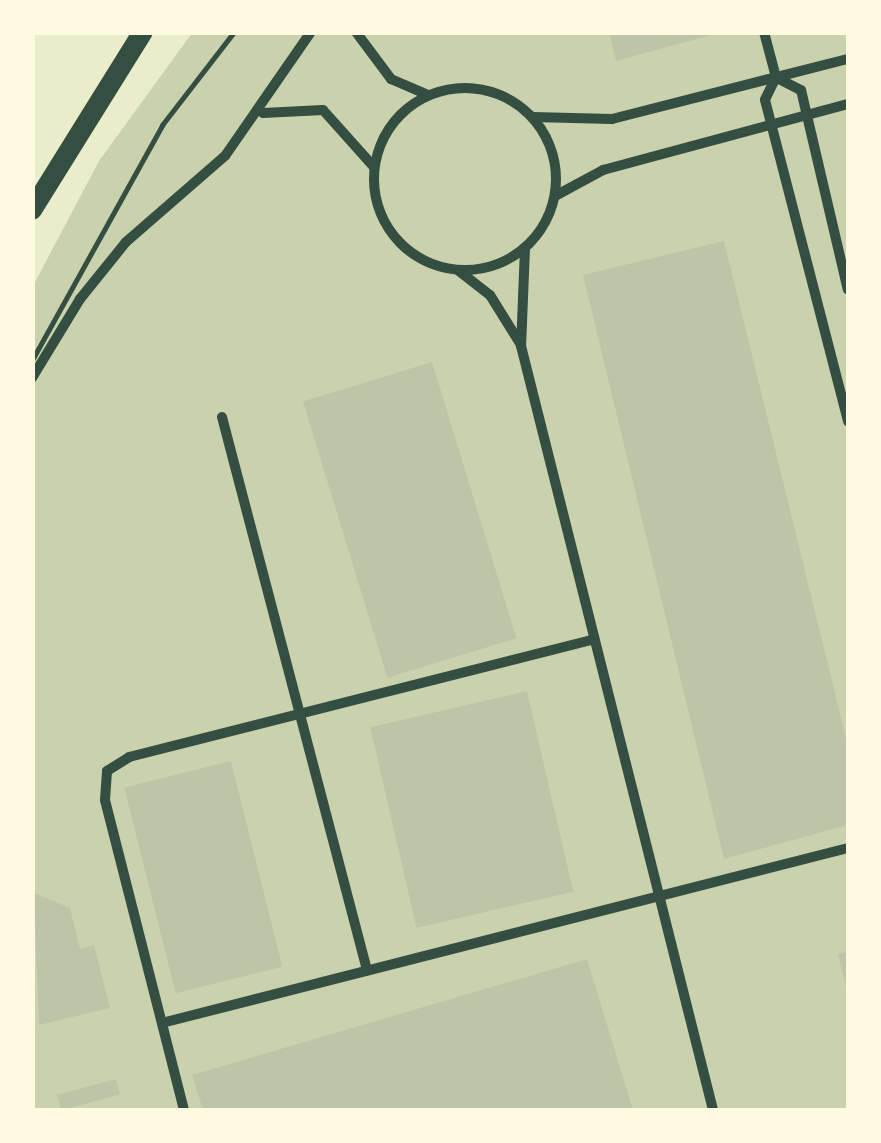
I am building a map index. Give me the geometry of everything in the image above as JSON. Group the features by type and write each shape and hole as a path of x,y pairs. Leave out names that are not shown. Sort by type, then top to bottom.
{"highway":[{"path":"32,210 144,32"}],"street":[{"path":"32,378 126,242 262,113 311,32"},
{"path":"356,32 391,79 428,96 486,90 533,117 612,119 848,59"},
{"path":"764,32 776,77 765,100 848,420"},
{"path":"776,77 800,90 848,290"},
{"path":"374,167 392,123 428,96"},
{"path":"555,196 603,170 848,104"},
{"path":"262,113 323,110 374,167 394,237 434,265 458,270 490,295 521,346"},
{"path":"533,117 556,167 555,196 525,248 521,346 713,1110"},
{"path":"458,270 525,248"},
{"path":"222,417 367,970"},
{"path":"184,1110 105,800 107,771 129,757 593,640"},
{"path":"162,1023 848,848"}],"lane":[{"path":"32,360 162,125 234,32"}],"green space":[{"path":"192,33 848,33 848,1110 33,1110 33,286 99,161"}],"building":[{"path":"609,32 715,32 715,34 616,61"},
{"path":"724,241 848,746 848,825 724,859 583,275"},
{"path":"432,362 516,638 387,678 303,401"},
{"path":"527,691 573,892 416,928 370,727"},
{"path":"231,761 282,967 176,993 124,788"},
{"path":"34,893 70,908 80,949 94,945 110,1008 39,1025"},
{"path":"848,952 848,991 847,991 838,954"},
{"path":"587,959 633,1110 203,1110 192,1075"},
{"path":"116,1079 120,1094 62,1110 57,1095"}]}
